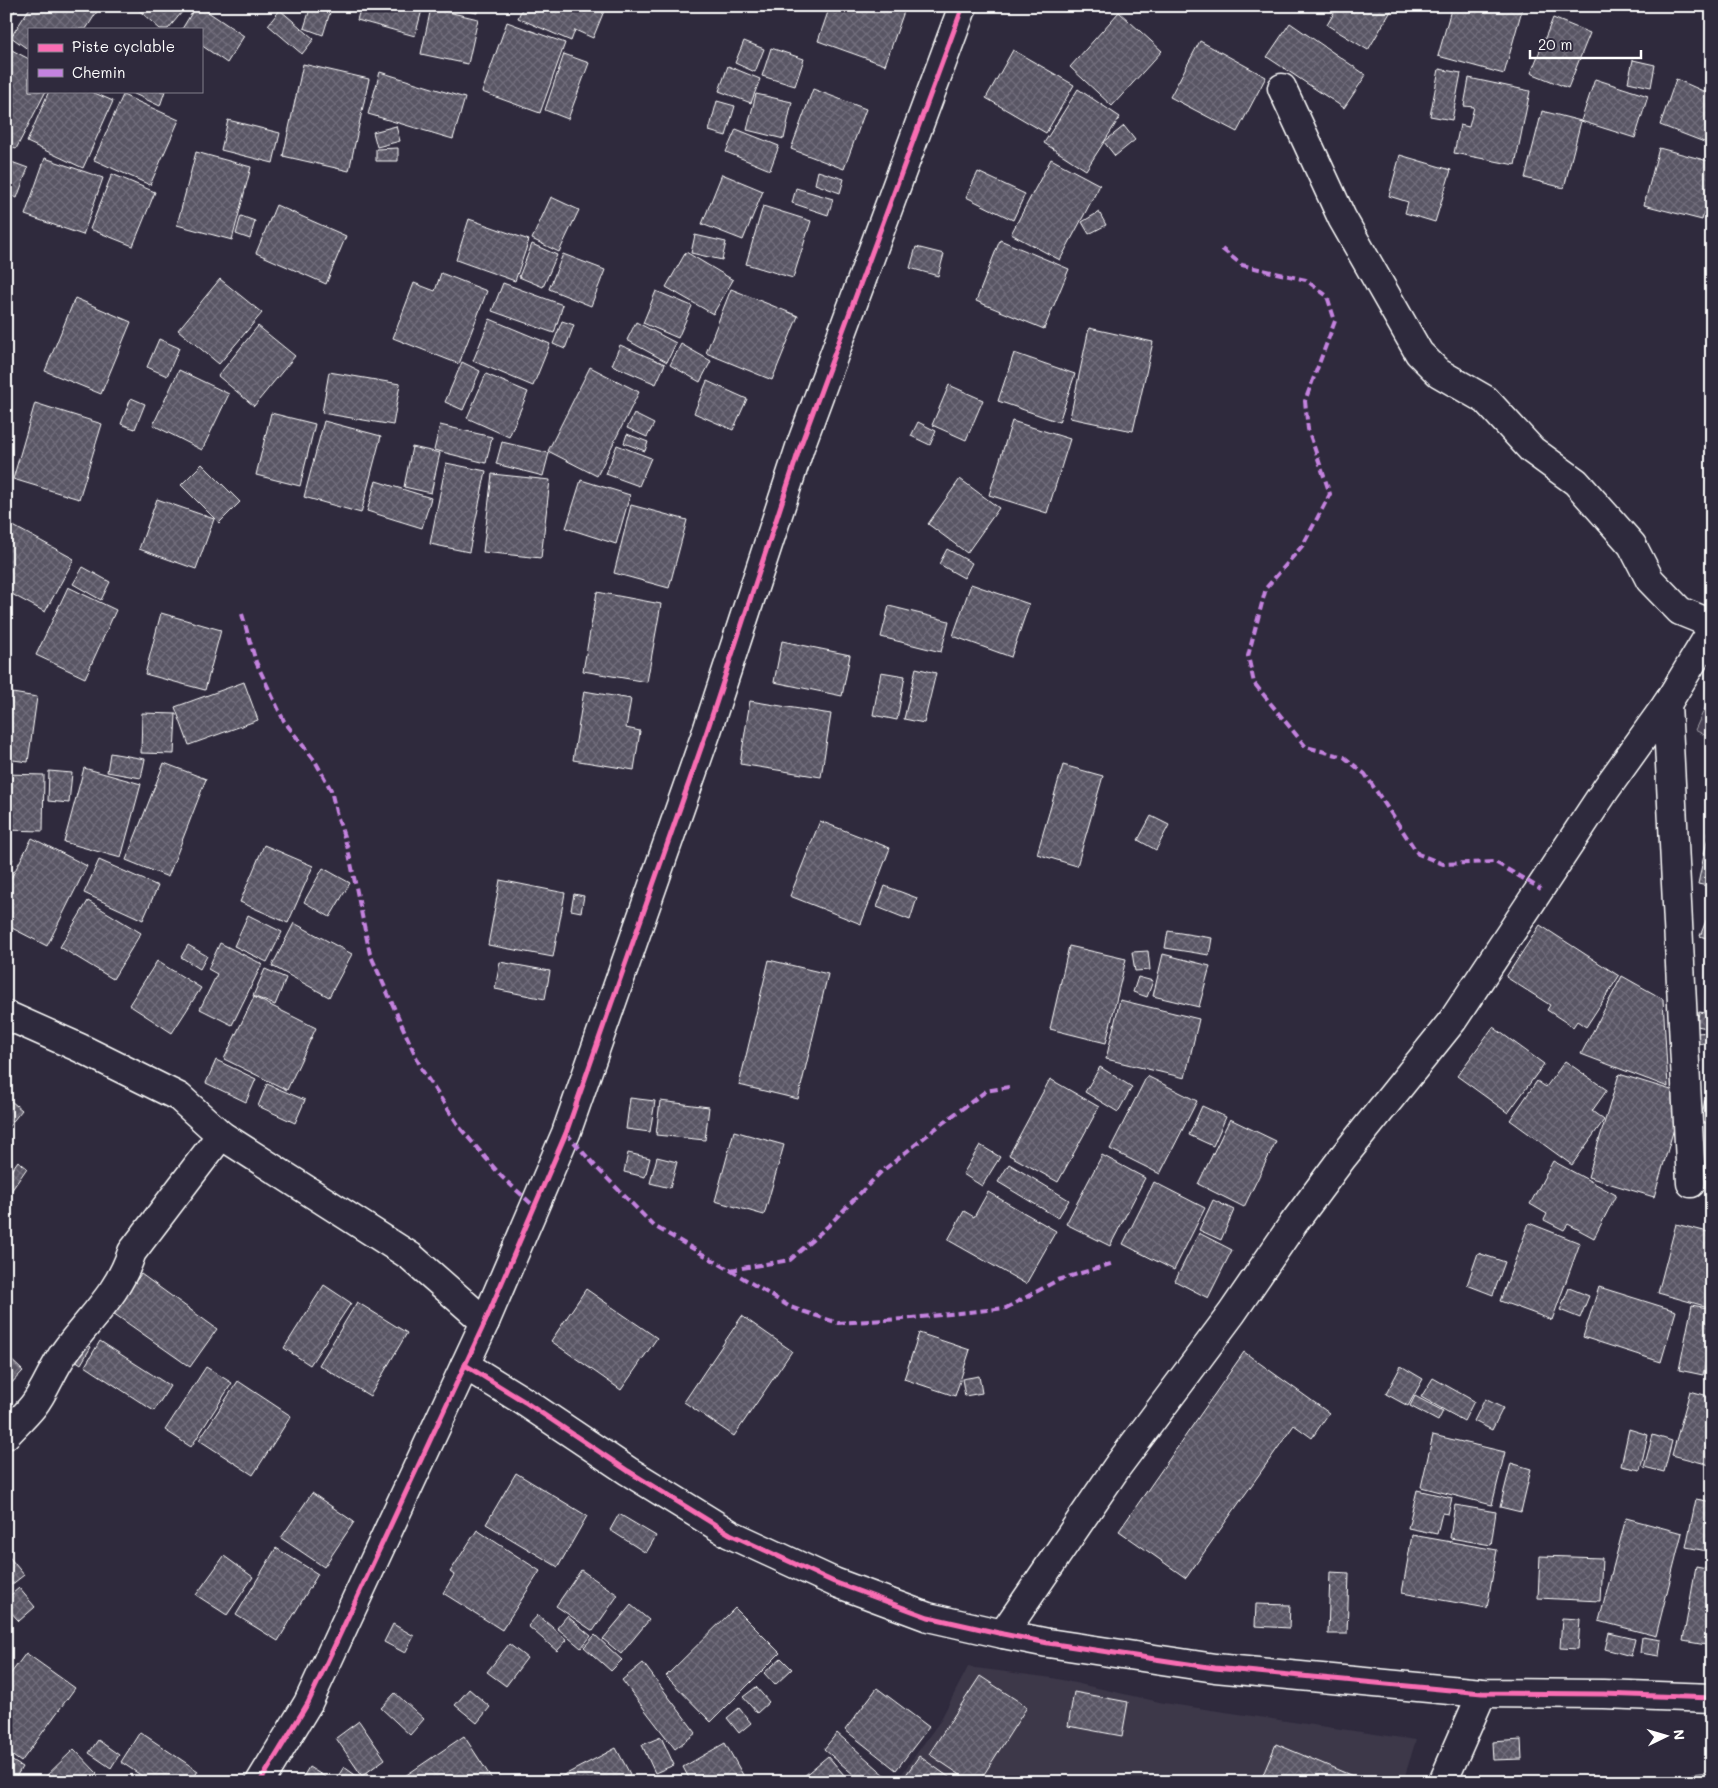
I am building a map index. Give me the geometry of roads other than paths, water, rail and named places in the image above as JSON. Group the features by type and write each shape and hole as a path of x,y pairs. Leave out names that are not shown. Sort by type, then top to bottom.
{"street":[{"path":"260,1782 308,1703 486,1322 566,1133 707,731 800,447 963,6"},
{"path":"1282,88 1342,218 1419,353 1439,373 1486,400 1532,450 1576,482 1632,545 1650,580 1680,611 1712,624"},
{"path":"1003,1634 1117,1467 1232,1313 1298,1217 1343,1157 1453,1020 1606,789 1667,704 1712,630"},
{"path":"1667,704 1691,1183"},
{"path":"6,1015 80,1048 179,1097 221,1135 410,1256 486,1322"},
{"path":"6,1435 33,1406 63,1354 102,1307 118,1283 126,1269 132,1252 221,1135"},
{"path":"465,1365 525,1402 628,1471 730,1534 834,1582 920,1614 1003,1634 1215,1668 1482,1693 1603,1694 1712,1698"},
{"path":"1443,1782 1482,1693"}]}
